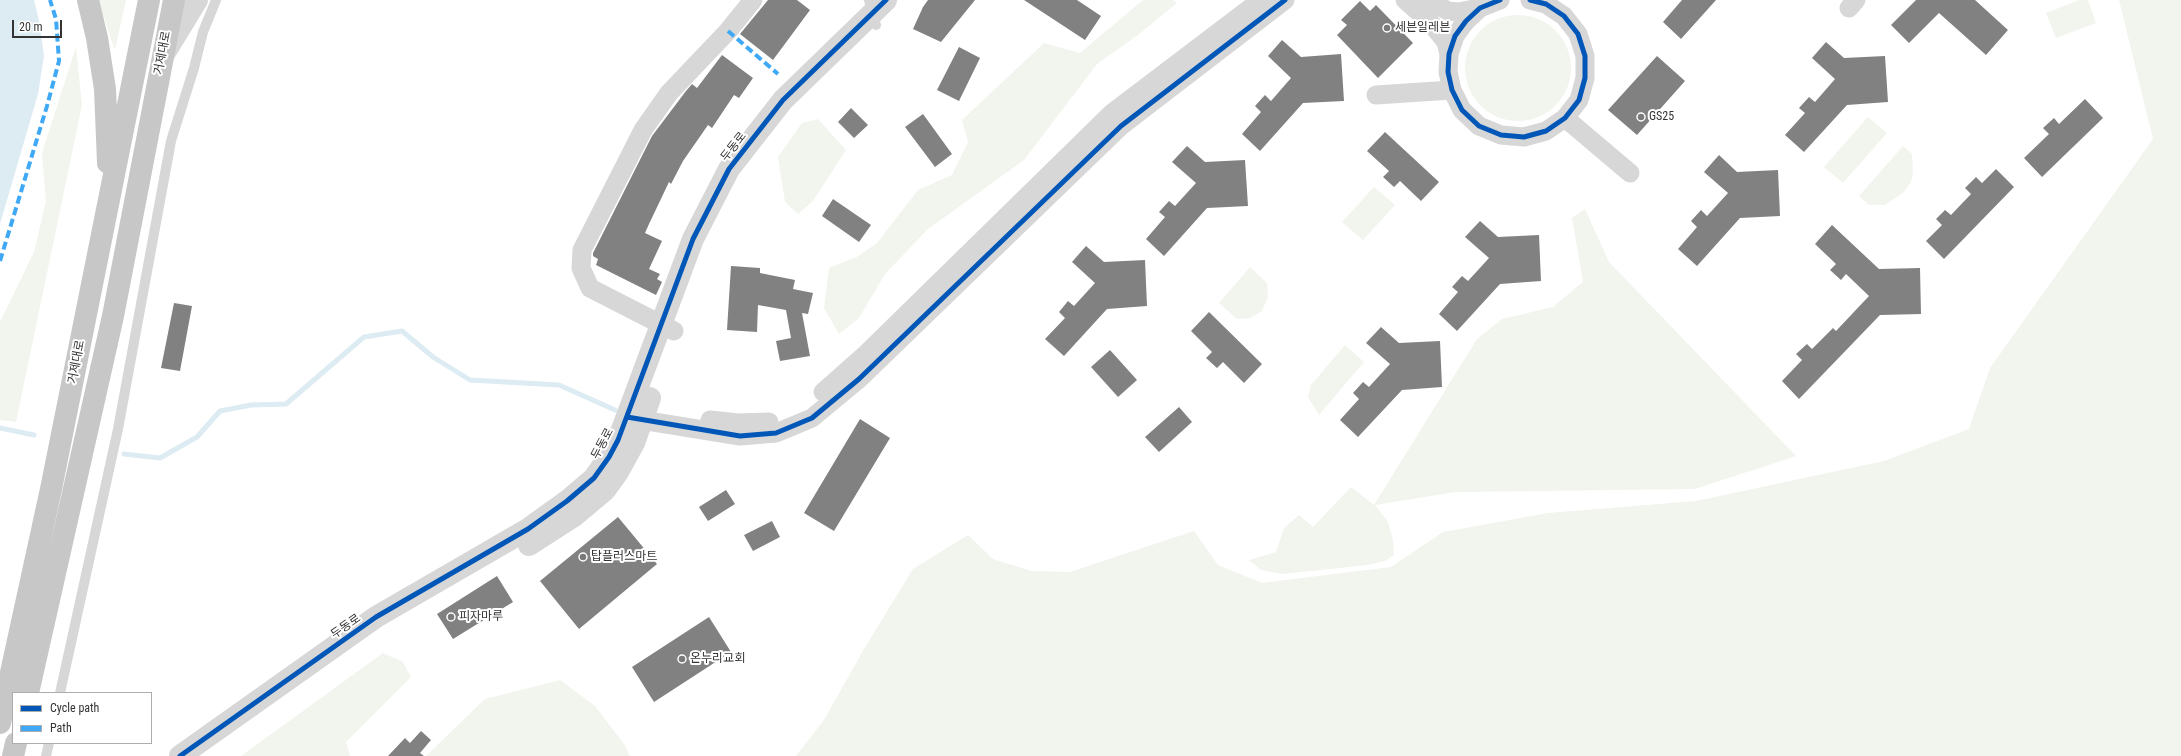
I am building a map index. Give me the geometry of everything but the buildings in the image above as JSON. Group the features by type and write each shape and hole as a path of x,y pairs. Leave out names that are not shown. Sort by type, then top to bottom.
{"highway":[{"path":"88,0 97,38 105,89 110,199"},
{"name":"거제대로","path":"1,712 51,489 149,0"},
{"name":"거제대로","path":"28,692 113,316 174,0"},
{"path":"13,756 16,744"}],"street":[{"path":"163,57 196,0"},
{"path":"668,328 590,288 581,268 582,250 616,180 648,124 669,93 728,31 753,0"},
{"name":"두동로","path":"204,756 387,628 544,536 574,516 605,490 618,472 634,443 637,413 668,328 693,240 729,169 783,100 876,10 902,0"},
{"path":"637,413 738,423 768,422 793,415 816,400 1112,113 1261,0"},
{"path":"637,413 740,436 776,433 812,418 859,379 1121,126 1285,0"},
{"path":"1405,0 1431,23 1446,42 1449,54 1448,72 1452,90 1462,110 1479,126 1501,135 1524,137 1546,131 1565,118 1578,100 1586,78 1585,56 1578,34 1564,16 1541,1"},
{"path":"1428,0 1448,11 1458,12 1480,8 1500,0"},
{"path":"1449,54 1459,31 1466,20 1480,8"},
{"path":"1376,95 1452,90"},
{"path":"1565,118 1630,173"},
{"name":"두동로","path":"180,756 376,617 528,529 567,501 586,485 602,467 618,440 637,413"}],"lane":[{"path":"60,692 116,436 171,141 194,68 203,32 216,0"},
{"path":"46,756 49,744"}],"shaded area":[{"path":"0,0 34,0 39,21 44,56 38,94 0,224"},
{"path":"98,0 126,0 115,50"},
{"path":"1143,0 1173,0 1177,3 1138,35 1097,64 1024,160 928,229 885,274 859,318 839,334 824,308 829,268 857,257 877,243 918,190 952,175 968,142 962,120 1044,43 1080,53"},
{"path":"2079,0 2088,0 2096,23 2056,38 2046,13"},
{"path":"2119,0 2181,0 2181,756 796,756 824,720 864,649 913,569 968,535 993,559 1032,571 1070,572 1194,531 1218,565 1262,583 1391,567 1443,532 1548,513 1696,501 1884,461 1969,429 1990,368 2153,139"},
{"path":"1518,15 1538,19 1555,31 1567,48 1571,68 1567,88 1555,105 1538,117 1518,121 1498,117 1481,105 1469,88 1465,68 1469,48 1481,31 1498,19"},
{"path":"76,47 82,105 16,422 0,420 0,322 34,252 46,201 42,153"},
{"path":"1868,117 1887,133 1843,183 1824,167"},
{"path":"818,119 846,150 813,201 798,214 785,202 778,157 802,123"},
{"path":"1903,146 1912,154 1913,172 1911,182 1904,192 1885,205 1869,205 1859,196"},
{"path":"1374,187 1395,205 1363,240 1342,222"},
{"path":"1585,209 1609,262 1796,456 1695,489 1455,492 1375,505 1388,522 1393,540 1394,555 1385,561 1367,565 1283,574 1261,570 1249,560 1276,552 1284,528 1299,515 1313,527 1351,487 1374,505 1477,339 1502,319 1553,307 1583,282 1572,218"},
{"path":"1250,267 1267,283 1268,297 1262,311 1250,318 1237,319 1219,303"},
{"path":"1345,345 1364,362 1319,415 1308,397 1311,385"},
{"path":"383,653 403,662 411,677 346,742 350,756 241,756"},
{"path":"560,680 595,706 624,744 630,756 426,756 485,699"}],"waterway":[{"path":"124,454 160,458 197,437 220,411 251,405 286,404 364,337 402,331 433,357 470,380 559,385 615,410"},
{"path":"0,428 34,435"}],"marked path":[{"path":"0,261 47,106 59,61 56,19 50,0"},
{"path":"728,31 778,74"}],"cycle path":[{"path":"180,756 376,617 528,529 567,501 594,478 609,457 618,440 693,239 729,169 783,100 886,0"},
{"path":"627,417 740,436 776,433 812,418 859,379 1121,126 1285,0"},
{"path":"1500,0 1480,8 1466,21 1455,36 1449,54 1448,72 1452,90 1462,110 1479,126 1501,135 1524,137 1546,131 1565,118 1579,100 1585,78 1585,56 1578,34 1564,16 1546,4 1530,0"}],"place":[{"name":"세븐일레븐","path":"1387,28"},
{"name":"GS25","path":"1641,117"},
{"name":"탑플러스마트","path":"583,557"},
{"name":"피자마루","path":"451,617"},
{"name":"온누리교회","path":"682,659"}]}
